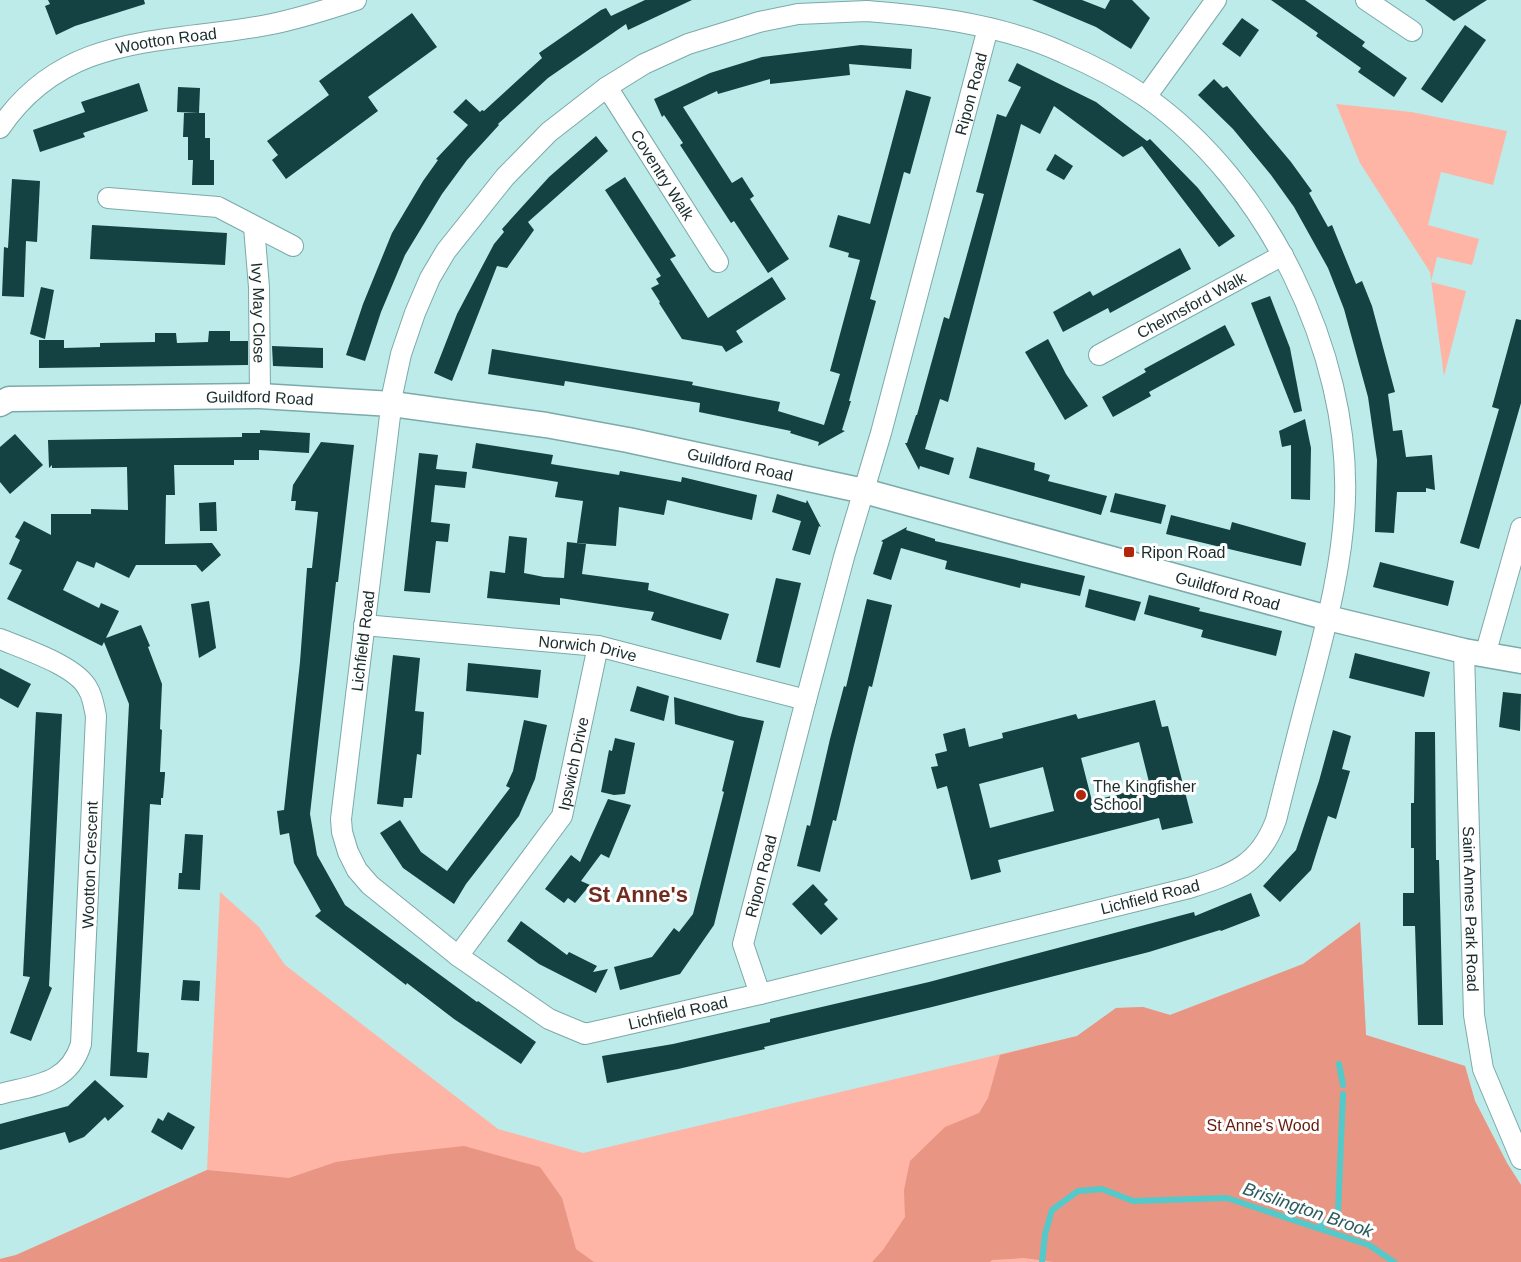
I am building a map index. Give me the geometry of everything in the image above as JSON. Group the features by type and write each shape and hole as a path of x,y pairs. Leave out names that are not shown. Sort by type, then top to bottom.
{"street":[{"name":"Wootton Road","path":"0,128 10,112 34,88 77,60 121,46 273,24 356,0"},
{"path":"1146,97 1216,0"},
{"path":"1366,0 1412,31"},
{"name":"Lichfield Road","path":"845,11 889,13 928,17 988,28 1062,52 1106,73 1146,97 1196,140 1221,167 1248,199 1283,255 1302,292 1320,338 1342,439 1345,499 1339,557 1328,618 1272,830 1255,855 1238,870 1228,875 1189,888 760,994 585,1034 549,1019 458,956 366,880 357,870 345,843 341,819 392,404 401,354 430,278 446,251 482,203 527,153 565,118 607,87 644,64 688,44 742,26 798,14 845,11"},
{"name":"Ripon Road","path":"760,994 743,944 806,700 881,433 988,28"},
{"name":"Coventry Walk","path":"607,87 718,262"},
{"path":"108,198 218,207 292,246"},
{"name":"Ivy May Close","path":"254,227 259,287 260,396"},
{"name":"Chelmsford Walk","path":"1099,355 1283,255"},
{"name":"Guildford Road","path":"0,404 9,399 260,396 392,404 546,425 628,440 864,491 1328,618 1475,653 1521,661"},
{"name":"Saint Annes Park Road","path":"1521,528 1475,653 1474,1015 1484,1069 1521,1159"},
{"name":"Norwich Drive","path":"364,625 598,646 806,700"},
{"name":"Wootton Crescent","path":"0,639 70,670 81,678 89,689 96,716 81,1044 72,1062 51,1081 0,1094"},
{"name":"Ipswich Drive","path":"458,956 562,816 598,646"}],"green space":[{"path":"1336,104 1411,112 1507,131 1493,185 1441,172 1428,225 1479,239 1472,265 1437,257 1431,281 1430,272 1360,163"},
{"path":"1431,282 1466,291 1444,376"},
{"name":"St Anne's Wood","path":"220,892 259,927 285,965 498,1129 583,1153 1077,1036 1116,1008 1143,1007 1170,1015 1303,964 1360,922 1366,1035 1465,1066 1475,1101 1521,1185 1521,1262 0,1262 0,1259 16,1255 207,1170"},
{"path":"1360,922 1366,1035 1465,1066 1475,1101 1521,1185 1521,1262 1053,1262 1024,1258 990,1262 872,1262 905,1217 904,1190 910,1161 945,1127 979,1113 988,1098 1000,1055 1077,1036 1116,1008 1143,1007 1170,1015 1303,964"},
{"path":"464,1146 540,1167 562,1198 576,1249 594,1262 0,1262 0,1259 16,1255 207,1170 289,1178 336,1162"}],"building":[{"path":"48,0 144,0 145,4 75,26 56,35 45,6 50,4"},
{"path":"645,0 692,0 628,30 626,24 548,78 498,124 442,194 405,255 381,312 365,361 346,355 363,304 392,233 438,160 436,159 468,125 453,112 466,99 480,112 484,111 542,58 539,53 601,10 606,8 611,16"},
{"path":"1032,0 1082,0 1105,9 1110,0 1132,0 1150,18 1131,49 1096,27"},
{"path":"1271,0 1305,0 1365,42 1362,46 1407,78 1394,97 1358,72 1361,68 1316,36 1318,33"},
{"path":"1425,0 1487,0 1454,21"},
{"path":"412,13 437,47 368,97 378,111 286,179 272,160 278,155 267,141 329,95 319,81"},
{"path":"1242,18 1259,30 1240,57 1222,44"},
{"path":"1465,25 1486,40 1442,103 1421,89"},
{"path":"861,45 912,49 911,69 849,64 850,75 770,84 770,79 718,94 717,91 683,107 732,183 742,177 754,196 750,199 789,259 768,273 734,221 731,223 680,145 683,143 664,115 662,117 654,99 710,73 762,57"},
{"path":"1017,63 1096,102 1147,141 1150,139 1198,188 1235,236 1219,247 1142,146 1123,157 1054,106 1040,134 1021,124 948,402 940,399 925,449 954,458 949,475 920,466 919,470 905,443 907,443 917,415 944,317 949,319 984,194 976,192 997,114 1006,117 1021,87 1008,81"},
{"path":"1214,79 1223,88 1227,86 1291,162 1312,191 1309,193 1328,227 1332,225 1356,284 1362,281 1372,306 1395,392 1388,394 1393,431 1402,430 1406,457 1432,455 1435,490 1426,488 1426,492 1397,492 1394,533 1375,532 1377,460 1368,397 1344,309 1328,268 1294,207 1271,175 1233,129 1198,95"},
{"path":"139,83 148,111 83,133 85,137 40,152 33,130 85,112 81,102"},
{"path":"178,87 200,88 199,113 177,112"},
{"path":"906,90 931,97 910,174 904,172 870,299 876,301 842,430 845,431 818,446 819,442 790,433 791,431 699,412 700,403 565,381 564,386 488,374 492,349 693,382 692,385 780,402 778,411 824,425 840,374 830,371 860,260 848,257 849,253 829,247 838,215 870,224"},
{"path":"184,113 205,113 205,138 210,138 210,160 214,160 214,185 192,185 193,160 188,160 188,137 183,137"},
{"path":"596,136 608,151 528,222 534,230 507,268 497,266 452,381 434,373 457,314 494,244 504,232 502,229 549,177"},
{"path":"1055,154 1073,166 1064,180 1046,170"},
{"path":"625,177 676,256 670,259 708,318 772,277 786,299 736,331 743,342 726,352 722,346 682,339 651,288 659,284 656,279 661,276 605,190"},
{"path":"12,179 40,181 37,242 26,241 24,297 2,296 4,247 8,248"},
{"path":"92,225 227,233 225,265 90,259"},
{"path":"1180,248 1191,269 1110,313 1108,308 1063,332 1053,312 1090,291 1093,296"},
{"path":"41,287 54,290 45,339 30,334"},
{"path":"1270,296 1290,348 1302,411 1294,413 1251,303"},
{"path":"1516,319 1521,320 1521,403 1479,549 1460,543 1499,409 1492,407"},
{"path":"1225,325 1235,345 1149,392 1151,396 1113,417 1102,397 1146,372 1144,369"},
{"path":"209,331 230,331 230,341 248,341 248,365 39,368 39,340 64,340 64,348 100,347 100,343 155,342 155,333 176,333 177,343 208,342"},
{"path":"1048,339 1066,374 1088,406 1065,420 1025,352"},
{"path":"272,346 323,348 323,368 273,366"},
{"path":"1305,419 1311,448 1310,500 1291,499 1291,445 1282,447 1279,431"},
{"path":"260,430 310,433 309,453 259,450 259,460 234,460 234,465 174,465 175,495 166,495 165,544 212,543 221,555 202,572 196,565 136,565 129,578 96,562 94,568 77,561 63,590 99,608 101,603 119,611 106,638 141,625 162,684 160,772 165,772 165,774 161,805 150,804 137,1052 149,1053 147,1078 110,1076 129,704 104,642 102,646 7,599 22,570 9,564 20,540 15,537 24,521 51,535 51,514 91,514 91,509 128,510 127,467 52,468 52,465 49,468 48,440 242,437 242,433 260,433"},
{"path":"15,434 43,465 10,494 0,482 0,447"},
{"path":"321,442 354,445 310,814 317,855 345,905 477,1002 536,1042 521,1064 454,1019 407,983 406,985 315,916 321,911 294,863 289,833 280,835 277,811 284,810 300,662 307,568 312,568 318,512 295,510 296,501 291,501 293,485"},
{"path":"476,443 553,455 551,464 619,475 620,471 681,482 682,477 757,495 752,520 667,500 664,515 619,507 616,546 577,543 583,501 555,497 558,482 472,468"},
{"path":"977,447 1035,463 1034,470 1050,475 1048,481 1107,496 1101,515 969,478"},
{"path":"419,453 438,455 436,469 467,472 465,488 435,485 431,522 450,524 448,542 436,541 430,593 404,591"},
{"path":"1115,493 1166,505 1161,524 1110,512"},
{"path":"777,494 806,503 807,500 821,527 819,526 810,555 792,550 801,521 772,512"},
{"path":"216,502 217,531 200,531 199,503"},
{"path":"1171,515 1230,530 1232,522 1306,543 1301,566 1166,534"},
{"path":"907,527 906,530 935,539 935,541 1085,576 1080,596 1021,583 1020,588 945,569 947,561 901,548 891,580 873,574 883,542 881,541"},
{"path":"509,536 527,538 524,573 564,578 567,542 586,544 582,574 649,583 648,590 729,614 721,640 651,620 654,612 560,598 560,605 487,598 490,571 505,573"},
{"path":"1380,562 1454,581 1448,606 1373,587"},
{"path":"776,578 801,583 780,668 756,662"},
{"path":"1089,589 1141,602 1135,621 1085,607"},
{"path":"1149,595 1200,608 1199,611 1282,631 1276,656 1201,637 1203,630 1144,614"},
{"path":"867,599 892,605 872,687 869,686 836,821 833,820 820,872 797,866 807,825 810,826"},
{"path":"209,601 216,648 199,658 191,604"},
{"path":"1355,653 1430,672 1424,697 1349,678"},
{"path":"393,655 420,658 415,711 424,712 421,755 417,754 412,798 404,798 403,807 377,804"},
{"path":"468,663 541,670 538,698 466,691"},
{"path":"0,668 31,684 18,708 0,698"},
{"path":"637,686 669,696 664,721 630,711"},
{"path":"1503,692 1521,694 1520,731 1499,727"},
{"path":"674,697 764,721 714,925 680,974 620,990 614,967 652,957 674,928 679,932 693,914 724,792 722,791 734,741 675,724"},
{"path":"1155,700 1162,727 1168,726 1193,823 1162,830 1159,818 998,860 1001,872 971,880 947,786 937,789 931,767 938,766 935,754 947,751 943,734 965,728 969,747 1003,738 1002,733 1076,714 1078,719","holes":["1139,742 1150,786 1092,801 1081,758","1043,767 1054,811 990,828 979,784"]},
{"path":"36,712 62,714 49,986 52,988 31,1041 10,1033 30,977 23,976"},
{"path":"524,720 547,725 535,779 519,816 466,884 454,904 403,868 380,833 400,820 421,852 447,871 510,788 506,786 513,771"},
{"path":"1333,730 1351,736 1342,769 1350,771 1336,819 1328,816 1311,870 1280,902 1263,886 1296,850"},
{"path":"1415,732 1435,732 1436,860 1439,860 1443,1025 1418,1025 1415,926 1403,926 1403,893 1414,893 1411,803 1414,803"},
{"path":"615,738 635,743 625,794 614,795 601,792 609,750 612,751"},
{"path":"608,799 631,805 609,858 601,854 581,881 590,885 575,903 568,898 564,903 545,889 571,855 580,862"},
{"path":"185,834 203,835 200,890 178,889 179,873 182,873"},
{"path":"813,884 828,900 824,904 838,919 821,935 792,904"},
{"path":"1251,893 1260,916 1221,931 1149,952 764,1047 765,1049 607,1083 602,1056 673,1044 770,1022 770,1019 929,982 1194,912 1195,916"},
{"path":"521,921 567,955 569,952 597,966 593,972 608,969 596,993 539,964 507,941"},
{"path":"183,980 200,981 199,1001 181,1000"},
{"path":"95,1080 124,1106 108,1121 105,1117 84,1137 69,1143 65,1132 0,1150 0,1124 68,1106"},
{"path":"168,1112 195,1127 182,1150 151,1132 158,1118 163,1121"}],"waterway":[{"path":"1339,1064 1343,1085"},
{"path":"1318,1228 1338,1213 1343,1094"},
{"name":"Brislington Brook","path":"1042,1262 1045,1234 1052,1210 1078,1191 1102,1189 1133,1201 1227,1198 1369,1245 1394,1262"}],"place":[{"name":"Ripon Road","path":"1129,552"},
{"name":"The Kingfisher School","path":"1081,795"}],"district":[{"name":"St Anne's","path":"638,894"}]}
